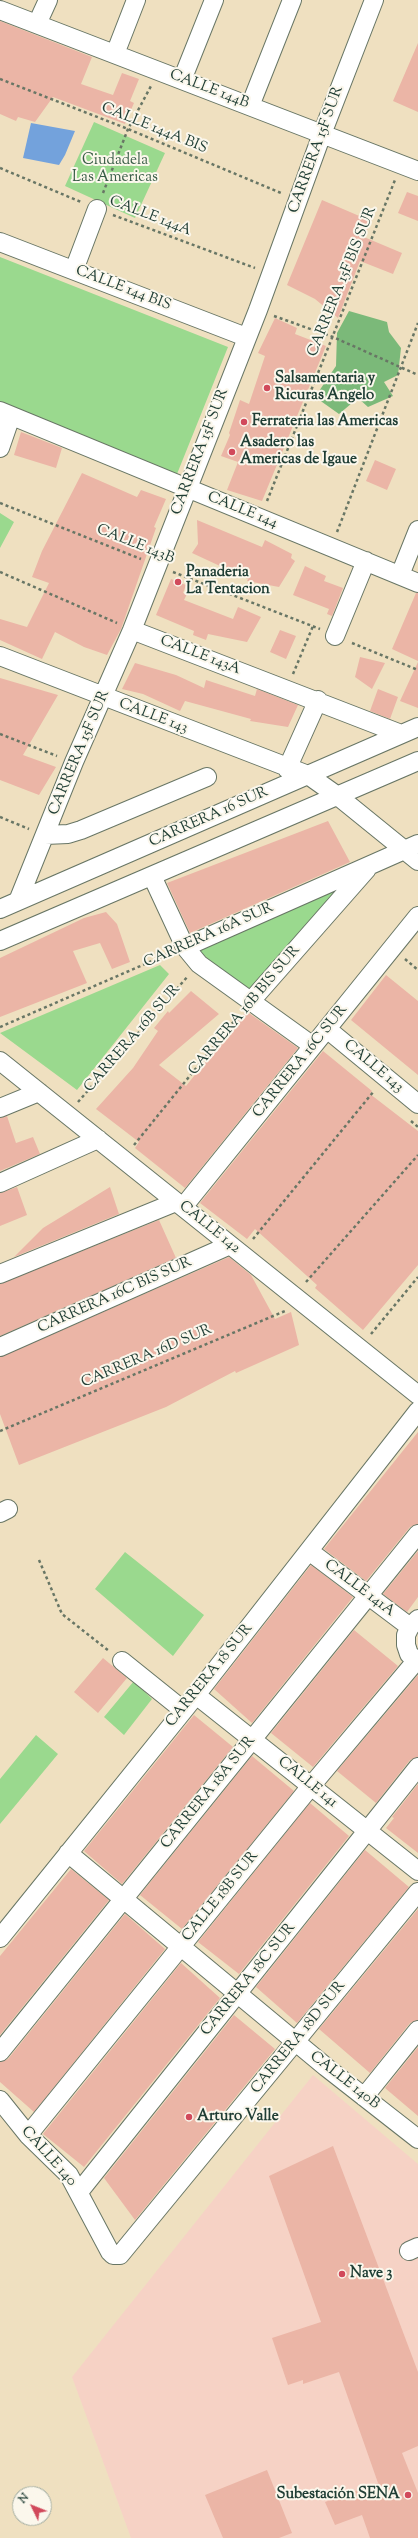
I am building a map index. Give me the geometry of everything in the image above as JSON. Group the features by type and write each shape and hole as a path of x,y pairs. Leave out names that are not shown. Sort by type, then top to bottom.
{"street":[{"path":"37,24 48,0"},
{"path":"115,54 136,0"},
{"path":"182,80 214,0"},
{"path":"250,106 292,0"},
{"name":"CARRERA 15F SUR","path":"20,901 74,762 104,697 132,630 246,337 258,310 372,1"},
{"name":"CALLE 144B","path":"0,10 418,171"},
{"path":"74,270 98,208"},
{"name":"CALLE 144 BIS","path":"0,242 246,337"},
{"path":"0,448 6,414"},
{"name":"CALLE 144","path":"6,414 418,583"},
{"path":"400,575 418,530"},
{"path":"335,636 366,561"},
{"name":"CALLE 143A","path":"132,630 318,700 401,734"},
{"name":"CALLE 143","path":"0,656 287,769 308,775"},
{"path":"287,769 318,700"},
{"name":"CARRERA 16 SUR","path":"0,909 418,727"},
{"name":"CARRERA 16 SUR","path":"0,941 339,797 418,761"},
{"path":"308,775 413,852"},
{"path":"45,835 68,834 81,830 207,777"},
{"name":"CARRERA 16A SUR","path":"185,947 371,865 413,852"},
{"name":"CARRERA 16B BIS SUR","path":"251,1001 371,865"},
{"path":"152,876 185,947 199,964 313,1046"},
{"path":"0,894 20,901"},
{"name":"CARRERA 16C SUR","path":"0,1274 180,1205 327,1029 418,916"},
{"name":"CALLE 143","path":"327,1029 418,1104"},
{"name":"CALLE 142","path":"0,1061 418,1395"},
{"path":"0,1108 39,1092"},
{"path":"0,1183 98,1139"},
{"name":"CARRERA 16C BIS SUR","path":"0,1347 236,1249"},
{"name":"CARRERA 18 SUR","path":"0,1938 196,1695 418,1411"},
{"name":"CARRERA 18A SUR","path":"0,2052 418,1534"},
{"name":"CALLE 141A","path":"308,1552 368,1596 414,1623"},
{"path":"414,1623 406,1635 406,1645 409,1654 417,1661"},
{"path":"122,1661 183,1710"},
{"name":"CALLE 18B SUR","path":"28,2135 311,1786 417,1661"},
{"name":"CALLE 141","path":"196,1695 418,1871"},
{"name":"CARRERA 18C SUR","path":"79,2192 418,1767"},
{"name":"CALLE 140B","path":"68,1853 237,1994 418,2139"},
{"name":"CARRERA 18D SUR","path":"116,2256 124,2252 418,1892"},
{"path":"364,2097 418,2030"},
{"name":"CALLE 140","path":"0,2100 28,2135 69,2175 110,2252 116,2256"}],"path":[{"path":"98,208 128,129 159,71"},
{"name":"CALLE 144A BIS","path":"0,80 128,129 299,201"},
{"name":"CARRERA 15F BIS SUR","path":"260,518 401,165"},
{"name":"CALLE 144A","path":"0,168 98,208 271,274"},
{"path":"258,310 333,337 418,375"},
{"path":"331,547 418,323"},
{"name":"CALLE 143B","path":"0,503 157,566 314,626 418,670"},
{"path":"0,572 132,630"},
{"path":"287,689 314,626"},
{"path":"0,734 74,762"},
{"path":"0,817 45,835"},
{"name":"CARRERA 16A SUR","path":"0,1027 185,947"},
{"name":"CARRERA 16B SUR","path":"67,1115 199,964"},
{"name":"CARRERA 16B BIS SUR","path":"123,1159 251,1001"},
{"path":"236,1249 385,1077"},
{"name":"CARRERA 16D SUR","path":"0,1431 299,1300 418,1155"},
{"path":"359,1348 418,1277"},
{"path":"40,1560 62,1614 122,1661"}],"shaded area":[{"path":"313,2075 418,2164 418,2538 131,2538 72,2377"}],"green space":[{"name":"Ciudadela Las Americas","path":"94,122 165,153 135,218 65,186"},
{"path":"0,257 228,347 177,474 0,404"},
{"path":"349,311 387,322 389,332 401,348 398,375 384,382 393,396 368,407 358,398 339,414 315,397 336,366 337,333"},
{"path":"0,513 14,522 0,548"},
{"path":"348,884 250,993 197,950"},
{"path":"160,965 169,974 77,1090 0,1033"},
{"path":"125,1552 204,1615 173,1656 95,1589"},
{"path":"134,1681 152,1699 124,1735 104,1717"},
{"path":"36,1735 58,1754 0,1824 0,1779"}],"water":[{"path":"31,123 75,131 59,165 23,158"}],"building":[{"path":"0,21 92,57 81,84 113,95 122,73 139,79 130,101 134,103 125,124 53,97 35,122 18,117 16,121 0,114"},
{"path":"418,43 418,112 393,101"},
{"path":"407,192 418,196 418,221 398,213"},
{"path":"322,200 371,221 364,237 402,253 393,274 360,261 338,318 315,299 287,285"},
{"path":"275,318 297,328 295,334 326,346 262,501 227,490 238,462 221,456 230,435 229,433 240,400 249,404 265,356 258,353"},
{"path":"21,432 62,448 56,468 14,455"},
{"path":"375,460 396,469 387,490 366,481"},
{"path":"82,473 137,497 141,490 166,499 154,527 156,528 121,629 107,655 84,647 55,632 42,659 0,640 0,619 27,627 49,583 32,577 42,551"},
{"path":"197,520 262,547 265,540 292,554 291,558 295,561 279,587 247,581 248,579 192,553 198,544"},
{"path":"305,566 326,576 324,581 343,588 332,616 327,614 329,609 293,595"},
{"path":"171,579 186,585 183,593 187,594 184,600 233,619 238,607 261,617 247,642 208,634 206,640 193,635 194,631 156,615"},
{"path":"416,593 418,593 418,661 392,649"},
{"path":"280,630 296,636 286,659 270,652"},
{"path":"360,657 385,663 372,689 355,677"},
{"path":"418,662 418,708 400,701"},
{"path":"135,663 176,675 204,688 206,680 255,696 257,689 298,705 288,727 250,721 251,719 185,701 180,711 143,694 122,689"},
{"path":"0,678 58,695 23,755 56,767 39,795 0,780"},
{"path":"378,689 398,697 390,719 370,711"},
{"path":"328,821 350,862 190,933 167,883"},
{"path":"106,912 117,924 130,962 112,969 100,943 73,951 87,983 0,1017 0,958 84,918"},
{"path":"386,975 418,1001 418,1075 351,1020"},
{"path":"191,991 219,1014 159,1065 186,1086 246,1011 298,1048 185,1188 135,1148 139,1142 96,1109 133,1068 158,1031 154,1028 168,1011 169,1013"},
{"path":"323,1051 372,1091 370,1094 418,1131 418,1265 363,1330 315,1288 317,1285 255,1229 247,1239 200,1203"},
{"path":"7,1116 16,1143 33,1137 40,1154 0,1171 0,1118"},
{"path":"17,1187 27,1215 0,1226 0,1193"},
{"path":"110,1187 119,1214 14,1257 43,1228"},
{"path":"159,1220 176,1258 0,1336 0,1284"},
{"path":"229,1257 251,1275 275,1319 291,1312 299,1345 236,1373 235,1371 166,1407 19,1465 0,1414 0,1357"},
{"path":"418,1432 418,1524 410,1527 366,1581 324,1549"},
{"path":"418,1551 418,1597 407,1612 383,1594"},
{"path":"311,1565 353,1597 252,1723 214,1689"},
{"path":"354,1630 398,1666 313,1767 271,1733"},
{"path":"103,1658 127,1678 98,1713 74,1692"},
{"path":"418,1675 418,1757 410,1760 376,1803 337,1771"},
{"path":"194,1715 233,1747 122,1884 84,1851"},
{"path":"252,1756 294,1791 182,1929 140,1895"},
{"path":"418,1784 418,1853 386,1828 394,1818 392,1817"},
{"path":"310,1803 349,1836 239,1974 198,1942"},
{"path":"365,1850 409,1887 297,2023 256,1987"},
{"path":"71,1869 109,1900 0,2035 0,1956"},
{"path":"418,1909 418,2020 410,2023 370,2073 319,2029"},
{"path":"125,1914 165,1949 34,2112 0,2082 0,2062 8,2059"},
{"path":"181,1963 220,1998 84,2167 43,2134"},
{"path":"234,2015 275,2049 135,2220 104,2178"},
{"path":"418,2047 418,2116 385,2088"},
{"name":"Nave 3","path":"333,2146 418,2372 418,2446 402,2453 418,2493 418,2538 370,2538 362,2515 335,2525 325,2502 378,2483 339,2372 303,2384 303,2380 288,2385 272,2338 321,2322 269,2176"},
{"path":"267,2470 292,2533 279,2538 223,2538 205,2495"}],"place":[{"name":"Salsamentaria y Ricuras Angelo","path":"267,388"},
{"name":"Ferrateria las Americas","path":"244,422"},
{"name":"Asadero las Americas de Igaue","path":"232,452"},
{"name":"Panaderia La Tentacion","path":"178,582"},
{"name":"Arturo Valle","path":"189,2117"},
{"name":"Nave 3","path":"342,2274"},
{"name":"Subestación SENA","path":"408,2495"}]}
